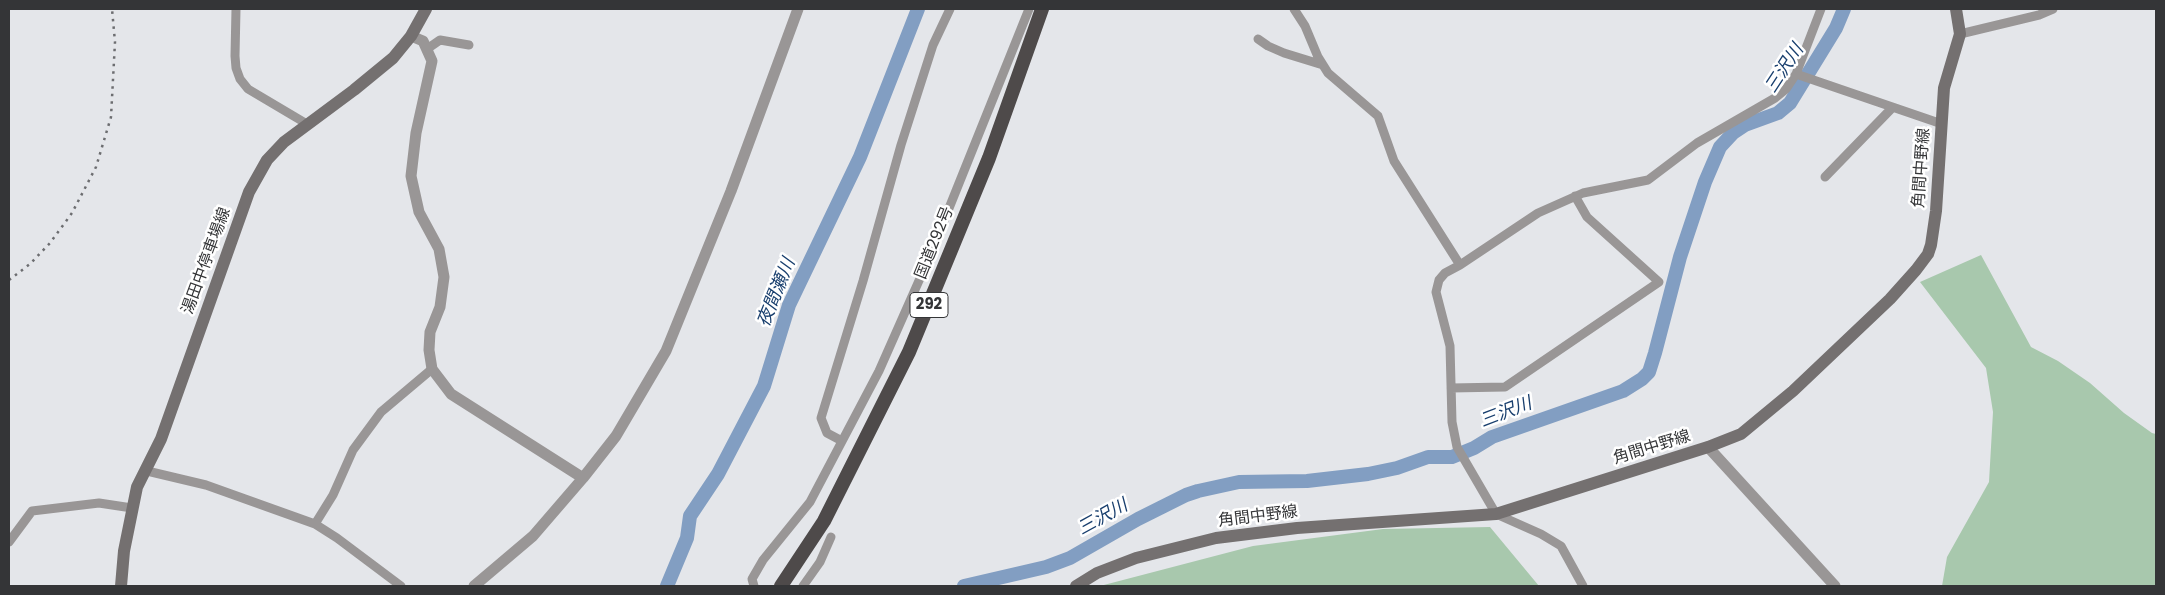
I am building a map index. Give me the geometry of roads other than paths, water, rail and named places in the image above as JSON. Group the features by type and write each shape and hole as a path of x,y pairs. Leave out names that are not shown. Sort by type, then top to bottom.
{"highway":[{"name":"国道292号","path":"781,586 824,521 909,352 989,158 1042,9"}],"main road":[{"name":"湯田中停車場線","path":"121,586 124,551 137,487 147,471 161,439 249,192 267,160 284,142 354,90 392,58 411,36 426,9"},
{"name":"角間中野線","path":"1076,586 1097,574 1136,558 1216,538 1306,527 1496,514 1708,447 1741,434 1793,391 1890,299 1928,254 1936,211 1944,88 1960,34 1956,9"}],"street":[{"path":"236,9 235,56 236,68 240,79 248,89 307,124"},
{"path":"474,586 533,536 583,478 616,436 666,351 731,191 798,9"},
{"path":"842,441 827,433 821,418 863,281 901,145 933,45 950,9"},
{"path":"754,586 752,579 763,560 810,502 879,371 929,258 1029,9"},
{"path":"1294,9 1305,26 1323,65 1336,82 1355,95 1378,116 1394,161 1460,265"},
{"path":"1583,586 1561,546 1541,534 1496,514 1455,442 1452,422 1450,346 1436,292 1439,280 1445,272 1460,265 1538,213 1575,196 1648,180 1698,143 1775,98 1798,74 1821,9"},
{"path":"1960,34 2039,15 2053,9"},
{"path":"411,36 423,41 432,60 416,133 411,176 418,212 439,249 444,277 440,307 430,332 429,350 432,369 451,394 583,478"},
{"path":"1258,38 1268,46 1284,53 1323,65"},
{"path":"427,50 440,40 469,45"},
{"path":"1798,74 1942,124"},
{"path":"1825,177 1892,108"},
{"path":"1451,388 1505,387 1659,282 1587,216 1575,196"},
{"path":"315,524 333,495 353,450 381,412 432,369"},
{"path":"1708,447 1835,586"},
{"path":"147,471 206,485 315,524 337,538 401,586"},
{"path":"9,542 32,511 99,503 132,508"},
{"path":"803,586 820,562 831,537"}],"waterway":[{"name":"夜間瀬川","path":"667,586 687,538 690,516 718,474 764,386 789,305 860,157 918,9"},
{"name":"三沢川","path":"964,586 1046,567 1070,558 1138,519 1198,491 1239,482 1307,481 1368,474 1397,468 1428,457 1452,457 1474,448 1492,437 1623,391 1642,379 1649,372 1680,257 1705,182 1720,147 1733,133 1745,125 1778,113 1790,103 1836,28 1844,9"}],"railway":[{"path":"9,280 30,264 50,243 72,213 96,167 111,117 115,42 112,9"}]}
